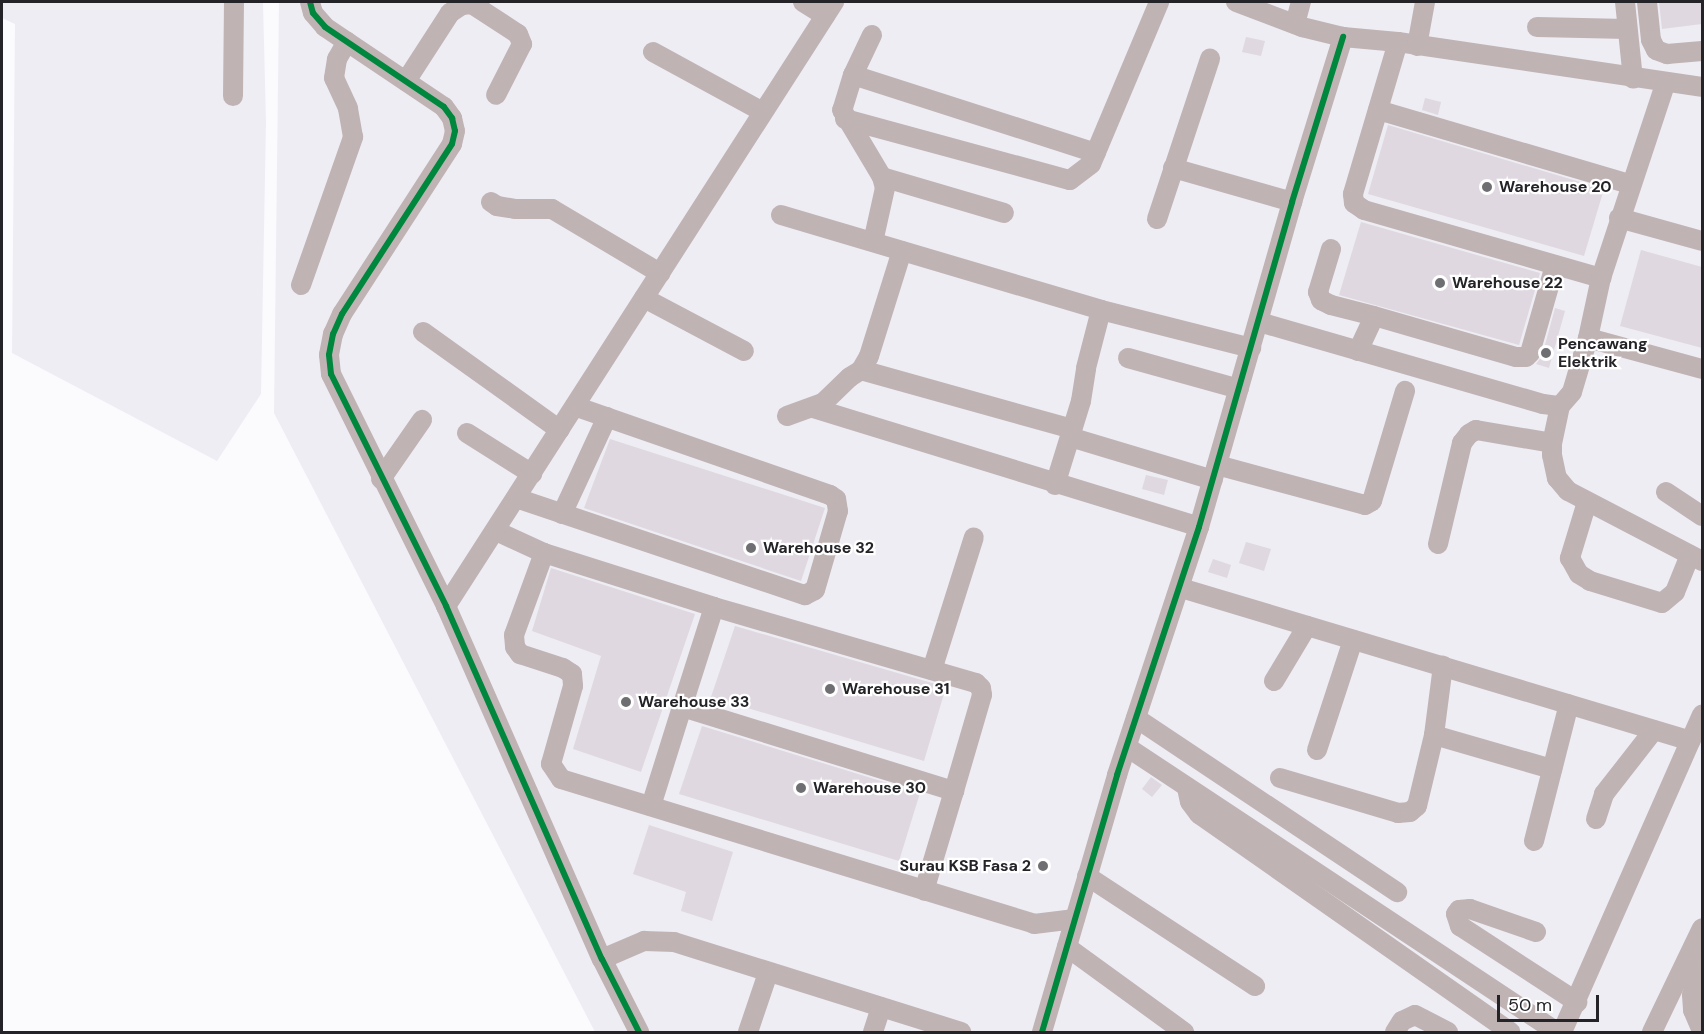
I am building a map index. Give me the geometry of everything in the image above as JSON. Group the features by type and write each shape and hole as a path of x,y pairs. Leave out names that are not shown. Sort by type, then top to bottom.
{"street":[{"path":"233,96 234,2"},
{"path":"309,2 313,13 326,27 444,107 452,118 455,131 452,144 342,314 333,334 329,355 331,374 381,479 446,606 602,959 639,1032"},
{"path":"446,606 829,9 803,2"},
{"path":"845,118 1070,180 1091,164 1159,2"},
{"path":"1236,2 1294,24 1343,37 1398,42 1665,84 1702,87"},
{"path":"1294,24 1301,2"},
{"path":"1417,46 1425,2"},
{"path":"1625,2 1632,79"},
{"path":"1647,2 1652,40 1656,50 1667,54 1702,51"},
{"path":"406,81 450,13 462,5 472,4 518,34 522,44 496,95"},
{"path":"1537,27 1627,29"},
{"path":"872,35 853,75 843,110 845,118 882,177 885,188 873,242"},
{"path":"1042,1032 1136,718 1181,588 1292,202 1343,37"},
{"path":"301,285 352,137 348,108 334,78 337,59 347,42"},
{"path":"1398,42 1353,194 1354,203 1364,210 1601,278"},
{"path":"653,52 763,112"},
{"path":"1157,219 1210,58"},
{"path":"853,75 1096,153"},
{"path":"1587,502 1570,558 1579,574 1590,581 1662,603 1675,592 1696,558 1568,491 1557,478 1552,443 1560,406 1572,393 1588,338 1601,278 1619,218 1665,84"},
{"path":"1378,110 1630,184"},
{"path":"1173,168 1292,202"},
{"path":"882,177 1004,213"},
{"path":"491,202 497,207 552,209 660,273"},
{"path":"781,215 1101,310 1251,348"},
{"path":"1619,218 1702,241"},
{"path":"1331,249 1318,291 1321,300 1331,305 1516,357 1526,357 1530,353 1555,264"},
{"path":"787,416 813,408 861,370 869,356 902,251"},
{"path":"644,298 744,351"},
{"path":"1055,485 1071,433 1101,310"},
{"path":"1358,351 1374,316"},
{"path":"1259,322 1543,404 1560,406"},
{"path":"423,332 560,430"},
{"path":"1588,338 1702,369"},
{"path":"1128,358 1239,389"},
{"path":"861,370 1071,433 1215,472 1365,505 1372,501 1405,391"},
{"path":"516,498 805,595 815,590 819,584 838,511 836,499 575,406"},
{"path":"813,408 1055,485 1199,527"},
{"path":"562,514 607,417"},
{"path":"381,479 422,420"},
{"path":"1438,544 1462,443 1469,434 1476,430 1552,443"},
{"path":"467,433 532,474"},
{"path":"1666,492 1702,516"},
{"path":"496,531 544,553 714,607 976,683 981,688 982,695 924,891"},
{"path":"932,670 974,537"},
{"path":"544,553 514,635 515,647 520,654 563,668 572,674 573,686 551,764 561,779 1034,924 1075,919"},
{"path":"1181,588 1691,741"},
{"path":"651,806 714,607"},
{"path":"1274,681 1307,626"},
{"path":"1317,750 1353,640"},
{"path":"1280,778 1398,813 1410,812 1417,806 1434,735 1443,666"},
{"path":"1534,841 1569,704"},
{"path":"682,707 954,791"},
{"path":"1562,1032 1702,715"},
{"path":"1136,718 1396,892"},
{"path":"1596,819 1604,794 1653,730"},
{"path":"1434,735 1552,769"},
{"path":"1127,747 1557,1032"},
{"path":"1188,788 1190,802 1198,814 1510,1032"},
{"path":"1087,876 1255,986"},
{"path":"1536,932 1470,909 1459,910 1456,915 1460,926 1577,1002"},
{"path":"1699,935 1700,966 1692,994 1693,1010 1702,1031"},
{"path":"1655,1032 1699,935"},
{"path":"602,959 644,941 675,942 962,1032"},
{"path":"1067,947 1184,1032"},
{"path":"748,1032 768,973"},
{"path":"873,1032 881,1007"},
{"path":"1395,1032 1402,1021 1415,1016 1448,1032"}],"shaded area":[{"path":"2,2 263,2 266,122 261,394 217,461 12,353 15,24 2,18"},
{"path":"279,2 1702,2 1702,1032 595,1032 274,413"}],"building":[{"path":"1659,2 1702,2 1702,24 1662,29"},
{"path":"1246,37 1265,41 1261,56 1242,52"},
{"path":"1425,98 1441,102 1438,115 1422,110"},
{"name":"Warehouse 20","path":"1388,125 1604,189 1584,256 1368,194"},
{"name":"Warehouse 22","path":"1361,222 1540,273 1519,345 1339,295"},
{"path":"1641,250 1702,267 1702,348 1620,326"},
{"path":"1555,308 1565,311 1549,368 1536,364 1542,356"},
{"name":"Warehouse 32","path":"610,439 825,508 801,581 584,508"},
{"path":"1146,475 1168,480 1164,495 1142,489"},
{"path":"1246,542 1271,549 1264,571 1239,563"},
{"path":"1213,559 1231,565 1227,578 1208,572"},
{"name":"Warehouse 33","path":"551,568 695,614 641,772 573,749 601,656 532,631"},
{"name":"Warehouse 31","path":"735,626 946,687 924,761 711,697"},
{"name":"Warehouse 30","path":"702,726 920,793 899,861 679,794"},
{"path":"1151,777 1162,785 1152,797 1142,789"},
{"path":"649,825 733,852 712,921 681,911 686,892 633,874"}],"cycle path":[{"path":"310,2 313,13 325,27 444,107 452,118 455,131 452,144 342,314 333,334 329,355 331,374 446,606 602,959 639,1032"},
{"path":"1042,1032 1117,775 1199,527 1292,202 1343,37"}],"place":[{"name":"Warehouse 20","path":"1487,187"},
{"name":"Warehouse 22","path":"1440,283"},
{"name":"Pencawang Elektrik","path":"1546,353"},
{"name":"Warehouse 32","path":"751,548"},
{"name":"Warehouse 31","path":"830,689"},
{"name":"Warehouse 33","path":"626,702"},
{"name":"Warehouse 30","path":"801,788"},
{"name":"Surau KSB Fasa 2","path":"1043,866"}]}
